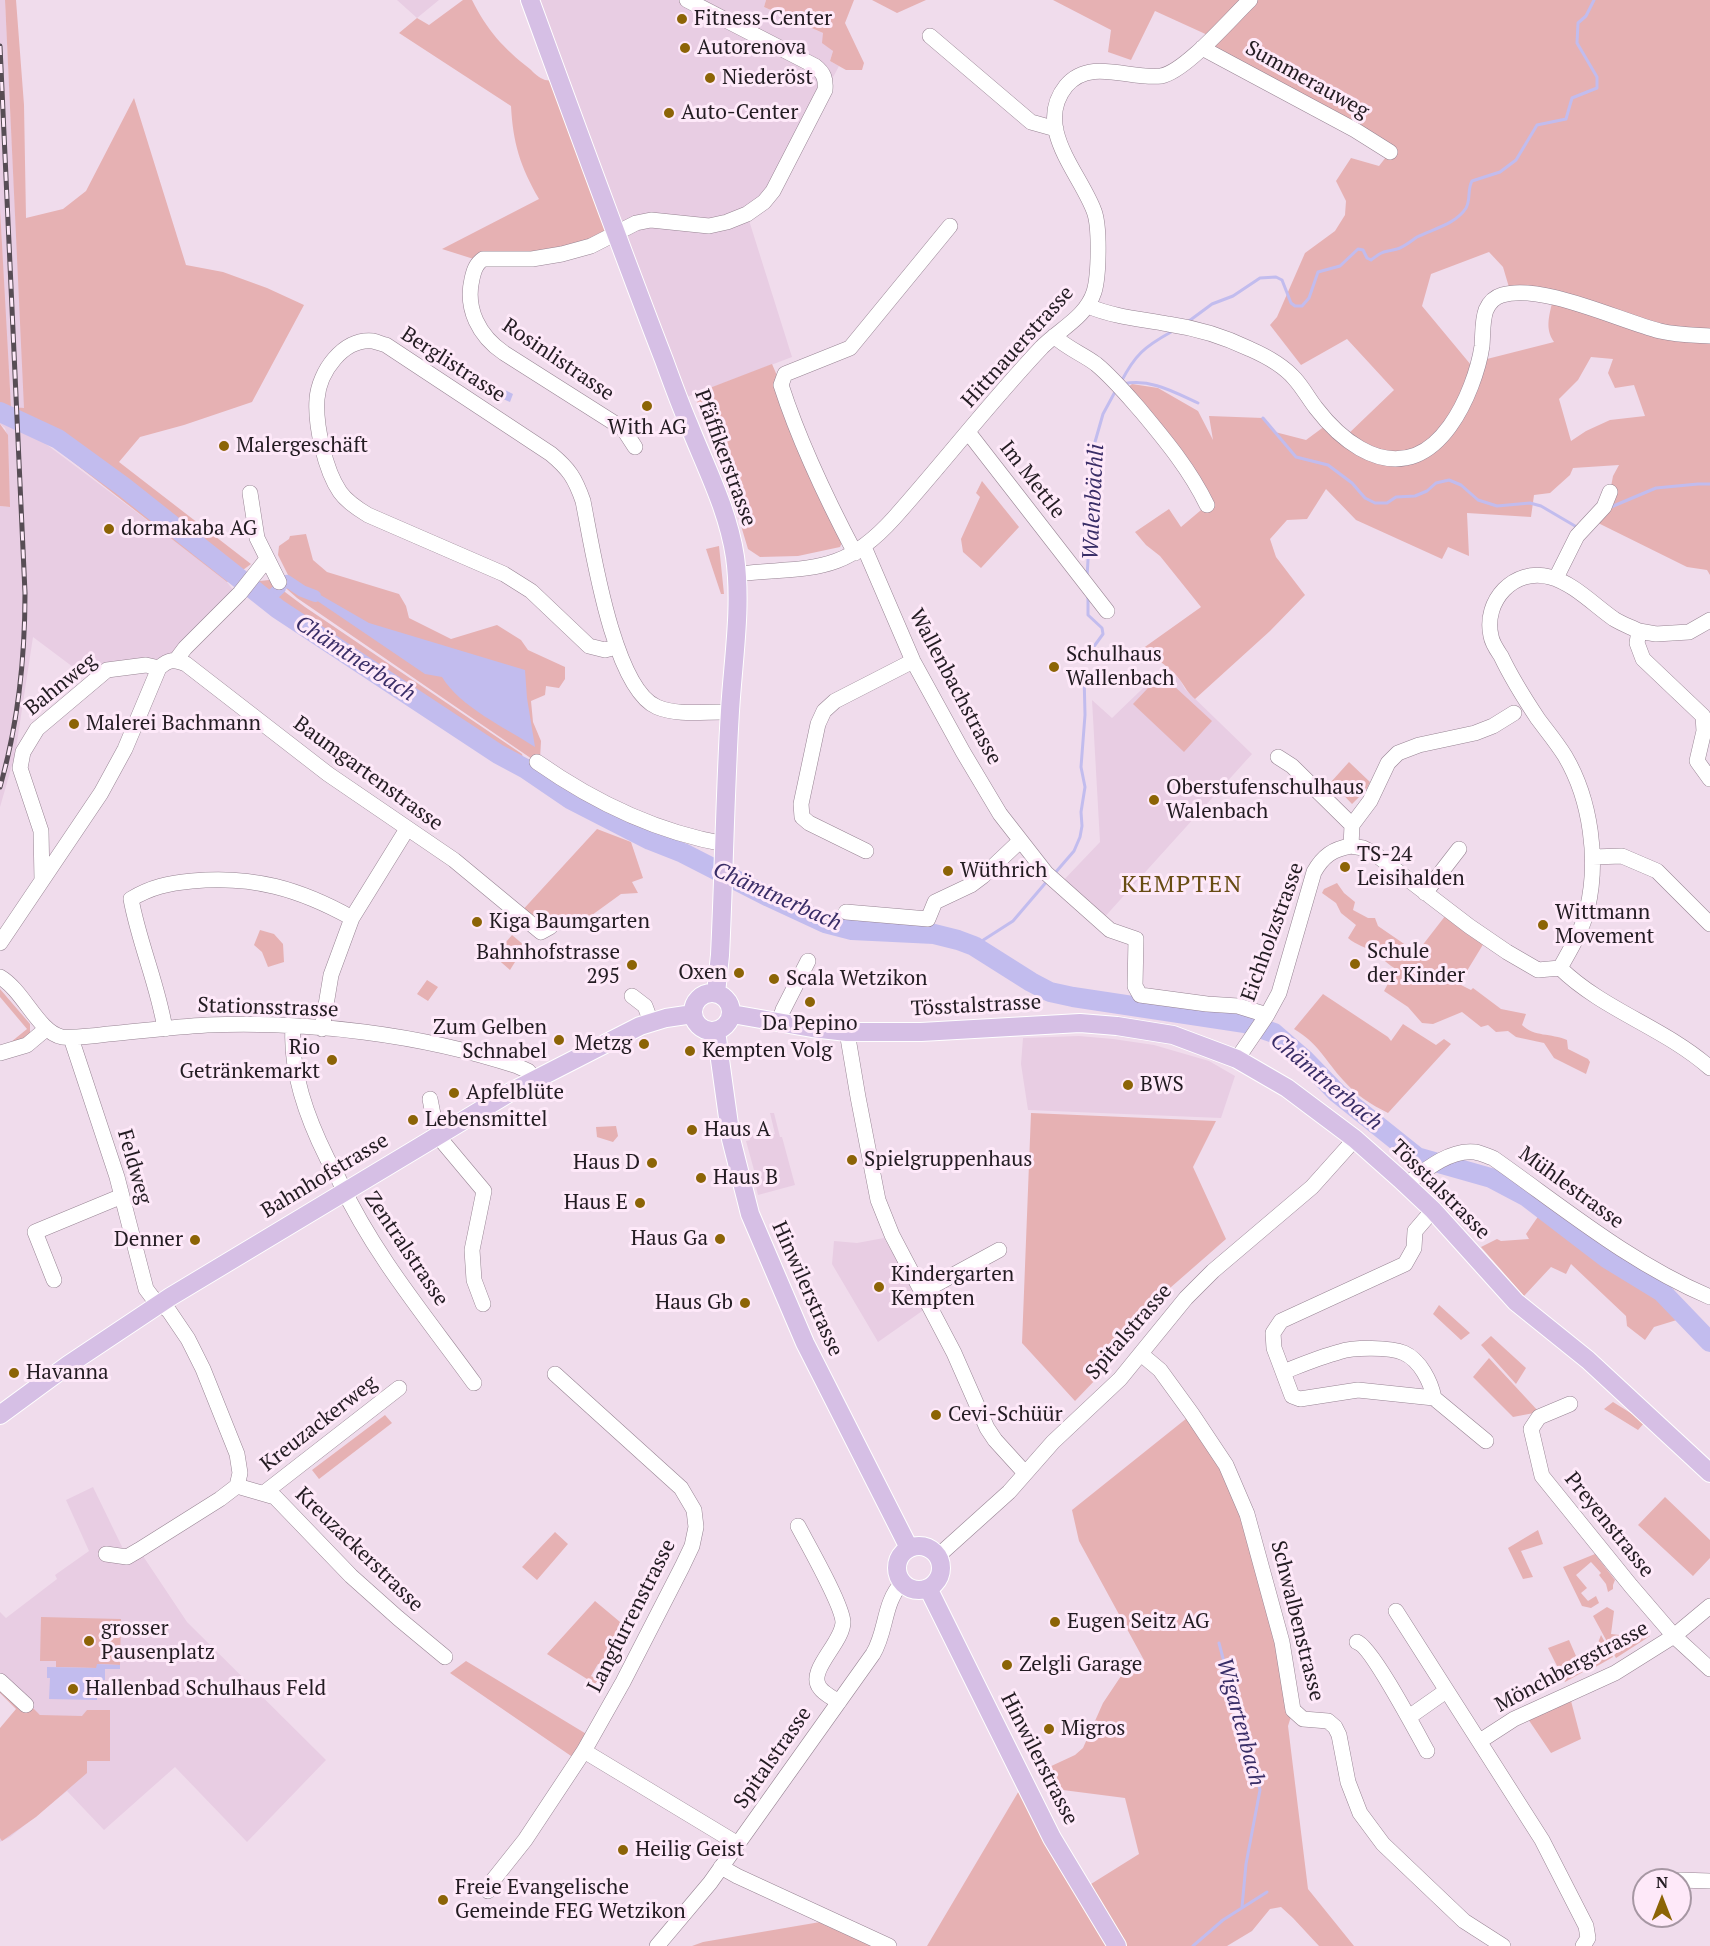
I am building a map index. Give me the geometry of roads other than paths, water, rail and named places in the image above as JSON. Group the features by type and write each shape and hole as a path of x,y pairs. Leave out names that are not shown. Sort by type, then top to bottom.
{"main road":[{"name":"Pfäffikerstrasse","path":"530,0 591,161 615,235 711,477 727,522 738,574 716,993"},
{"path":"716,993 726,998 732,1014 727,1025 716,1031 703,1029 695,1020 693,1008 704,994 716,993"},
{"name":"Bahnhofstrasse","path":"0,1415 68,1365 160,1304 535,1079 651,1022 693,1014"},
{"name":"Tösstalstrasse","path":"732,1014 847,1032 921,1032 1080,1023 1117,1026 1188,1039 1237,1059 1281,1084 1355,1139 1407,1184 1516,1302 1588,1360 1710,1473"},
{"name":"Hinwilerstrasse","path":"716,1031 731,1139 750,1214 805,1343 909,1548"},
{"path":"922,1546 938,1556 940,1574 938,1580 928,1588 914,1590 902,1583 897,1572 897,1561 900,1555 909,1548 922,1546"},
{"name":"Hinwilerstrasse","path":"928,1588 1052,1838 1118,1946"}],"street":[{"path":"615,235 636,224 651,220 709,226 747,214 764,202 773,191 825,90 823,72 815,66 687,0"},
{"name":"Hittnauerstrasse","path":"738,574 823,566 837,562 860,550 879,536 1044,345 1088,306 1095,290 1098,238 1095,213 1062,150 1056,129 1056,110 1062,93 1077,76 1089,72 1165,75 1202,48 1250,0"},
{"path":"930,36 1031,122 1056,129"},
{"name":"Summerauweg","path":"1202,48 1355,130 1390,152"},
{"name":"Wallenbachstrasse","path":"950,226 850,348 786,374 781,385 796,430 816,476 860,550 913,661 963,752 1020,841 1046,873 1110,930 1136,939 1135,986 1140,995 1238,1006 1266,1017"},
{"name":"Rosinlistrasse","path":"615,235 591,246 545,257 483,259 475,268 471,281 471,300 478,327 496,348 619,426 635,447"},
{"path":"1088,306 1106,314 1201,331 1226,339 1276,362 1290,374 1329,423 1344,437 1364,451 1388,459 1407,458 1424,451 1438,440 1453,421 1466,399 1476,371 1486,310 1495,298 1503,295 1530,294 1553,298 1660,331 1710,336"},
{"path":"1054,336 1067,348 1095,363 1118,386 1165,440 1194,479 1207,505"},
{"name":"Berglistrasse","path":"616,647 605,650 589,646 531,591 504,574 368,515 341,493 330,473 319,427 317,398 324,376 336,356 353,345 372,341 386,345 551,454 567,468 578,486 583,501 605,609 616,647 640,693 646,701 670,711 730,712"},
{"name":"Im Mettle","path":"968,432 1107,611"},
{"path":"1556,578 1577,536 1604,507 1610,492"},
{"path":"250,493 257,538 279,582"},
{"path":"0,943 101,793 116,765 159,668 167,661 176,660 240,592 267,559"},
{"path":"1560,968 1587,910 1593,857 1586,810 1578,783 1565,756 1515,685 1491,637 1490,619 1494,603 1501,592 1513,582 1526,576 1546,576 1556,578 1617,620 1639,631 1656,634 1689,632 1710,620"},
{"path":"1639,631 1638,649 1643,658 1703,716 1704,731 1697,761 1710,779"},
{"name":"Baumgartenstrasse","path":"176,660 186,664 328,774 454,860 541,932 550,927"},
{"path":"866,851 809,823 802,817 801,804 818,724 824,711 834,701 913,661"},
{"name":"Bahnweg","path":"42,880 41,831 20,768 22,752 37,729 107,670 146,665 159,668"},
{"path":"1514,713 1475,733 1419,745 1398,753 1388,763 1368,805 1352,825 1351,846 1363,848 1375,854 1469,926 1538,970 1560,968"},
{"path":"1278,757 1292,765 1352,825"},
{"path":"537,762 598,801 660,828 724,851"},
{"path":"322,1029 331,975 352,918 407,829"},
{"path":"846,912 928,919 934,902 971,885 1020,841"},
{"name":"Eichholzstrasse","path":"1237,1059 1266,1017 1279,993 1314,872 1330,852 1337,848 1351,846"},
{"path":"1425,893 1459,849"},
{"path":"1593,857 1622,856 1658,871 1710,924"},
{"path":"165,1029 130,899 149,888 175,883 213,879 243,880 273,885 302,894 352,918"},
{"path":"779,1022 808,961"},
{"path":"1560,968 1577,985 1679,1046 1710,1068"},
{"path":"0,1053 27,1045 46,1029 2,976"},
{"path":"632,996 645,1006 651,1022"},
{"name":"Stationsstrasse","path":"46,1029 58,1036 71,1038 165,1029 241,1025 397,1036 484,1055 528,1071 535,1079"},
{"name":"Zentralstrasse","path":"294,1027 294,1052 304,1102 344,1192 368,1237 474,1383"},
{"path":"847,1032 878,1200 892,1235 954,1353 987,1428 1025,1473"},
{"name":"Feldweg","path":"71,1038 122,1196 146,1289 160,1304"},
{"path":"430,1099 437,1136 484,1191 472,1250 474,1280 483,1304"},
{"name":"Spitalstrasse","path":"938,1556 1009,1492 1053,1442 1119,1379 1186,1298 1213,1271 1312,1187 1355,1139"},
{"name":"Mühlestrasse","path":"1407,1184 1426,1169 1452,1155 1475,1152 1493,1158 1616,1247 1647,1266 1710,1297"},
{"path":"54,1280 35,1232 122,1196"},
{"path":"1433,1210 1415,1231 1414,1248 1405,1263 1281,1321 1273,1333 1274,1348 1292,1396 1300,1399 1358,1390 1434,1398"},
{"path":"922,1292 999,1250"},
{"path":"106,1554 128,1557 220,1499 237,1486 240,1473 237,1454 203,1369 188,1339 169,1311 160,1304"},
{"path":"1283,1372 1341,1351 1357,1348 1405,1353 1427,1376 1434,1398 1486,1441"},
{"name":"Schwalbenstrasse","path":"1141,1354 1160,1370 1192,1414 1226,1466 1247,1514 1282,1642 1293,1710 1303,1719 1328,1721 1335,1727 1339,1735 1348,1782 1360,1814 1383,1844 1464,1921 1503,1946"},
{"name":"Langfurrenstrasse","path":"488,1891 584,1751 678,1577 695,1536 696,1519 691,1503 681,1488 555,1374"},
{"name":"Kreuzackerweg","path":"264,1493 399,1388"},
{"name":"Preyenstrasse","path":"1570,1404 1539,1417 1531,1429 1542,1476 1674,1636 1710,1670"},
{"name":"Kreuzackerstrasse","path":"237,1486 275,1497 351,1576 445,1657"},
{"path":"798,1526 841,1613 842,1630 819,1668 816,1678 820,1688 838,1702"},
{"name":"Spitalstrasse","path":"657,1946 738,1844 880,1643 891,1596 902,1583"},
{"name":"Mönchbergstrasse","path":"1480,1741 1514,1719 1615,1673 1674,1636 1710,1606"},
{"path":"1396,1611 1542,1840 1586,1926 1588,1938 1583,1946"},
{"path":"1357,1642 1362,1643 1376,1662 1409,1717 1426,1751"},
{"path":"0,1681 26,1705"},
{"path":"1409,1717 1446,1691"},
{"path":"584,1751 738,1844"},
{"path":"721,1867 889,1946"},
{"path":"1692,1880 1710,1881"}],"waterway":[{"name":"Walenbächli","path":"1189,321 1212,304 1233,296 1260,278 1276,277 1282,280 1291,303 1295,306 1302,306 1309,298 1318,272 1340,266 1358,249 1363,250 1367,258 1371,260 1381,253 1402,247 1417,237 1444,226 1462,214 1467,205 1472,181 1500,172 1516,160 1537,125 1566,119 1572,98 1597,88 1597,77 1577,43 1578,23 1586,16 1594,0"},
{"name":"Walenbächli","path":"1121,382 1141,352 1171,332"},
{"path":"1123,384 1152,384 1198,403"},
{"name":"Walenbächli","path":"1087,577 1095,442 1103,414 1116,390"},
{"name":"Chämtnerbach","path":"0,412 58,439 124,487 278,609 570,799 650,840 683,853 825,923 852,930 934,934 974,946 1050,992 1245,1023 1274,1033 1304,1059 1337,1093 1417,1157 1491,1178 1527,1197 1608,1259 1662,1292 1710,1342"},
{"path":"1263,418 1296,457 1328,465 1352,483 1365,498 1375,503 1387,503 1396,497 1415,496 1427,491 1436,483 1449,480 1461,485 1478,500 1497,506 1530,503 1541,506 1575,526"},
{"path":"1611,507 1656,488 1710,484"},
{"path":"285,583 287,581 315,596"},
{"path":"267,600 280,588"},
{"name":"Walenbächli","path":"1087,656 1103,634 1102,628 1088,615 1088,595"},
{"path":"1055,873 1074,851 1082,826 1081,812 1085,787 1081,767 1085,715 1084,673"},
{"path":"974,946 1013,921 1048,880"},
{"name":"Wigartenbach","path":"1219,1643 1260,1790 1246,1864 1242,1907"},
{"name":"Wigartenbach","path":"1193,1946 1223,1920 1267,1892"}],"railway":[{"path":"0,46 25,593 24,642 16,715 0,787"}],"place":[{"name":"Fitness-Center","path":"682,19"},
{"name":"Autorenova","path":"685,48"},
{"name":"Niederöst","path":"710,78"},
{"name":"Auto-Center","path":"669,113"},
{"name":"With AG","path":"647,406"},
{"name":"Malergeschäft","path":"224,446"},
{"name":"dormakaba AG","path":"109,529"},
{"name":"Schulhaus Wallenbach","path":"1054,667"},
{"name":"Malerei Bachmann","path":"74,724"},
{"name":"Oberstufenschulhaus Walenbach","path":"1154,800"},
{"name":"TS-24 Leisihalden","path":"1345,867"},
{"name":"Wüthrich","path":"948,871"},
{"name":"Kiga Baumgarten","path":"477,922"},
{"name":"Wittmann Movement","path":"1543,925"},
{"name":"Schule der Kinder","path":"1355,964"},
{"name":"Bahnhofstrasse 295","path":"632,965"},
{"name":"Oxen","path":"739,973"},
{"name":"Scala Wetzikon","path":"774,979"},
{"name":"Da Pepino","path":"810,1002"},
{"name":"Zum Gelben Schnabel","path":"559,1040"},
{"name":"Metzg","path":"644,1044"},
{"name":"Kempten Volg","path":"690,1051"},
{"name":"Rio Getränkemarkt","path":"332,1060"},
{"name":"BWS","path":"1128,1085"},
{"name":"Apfelblüte","path":"454,1093"},
{"name":"Lebensmittel","path":"413,1120"},
{"name":"Haus A","path":"692,1130"},
{"name":"Spielgruppenhaus","path":"852,1160"},
{"name":"Haus D","path":"652,1163"},
{"name":"Haus B","path":"701,1178"},
{"name":"Haus E","path":"640,1203"},
{"name":"Haus Ga","path":"720,1239"},
{"name":"Denner","path":"195,1240"},
{"name":"Kindergarten Kempten","path":"879,1287"},
{"name":"Haus Gb","path":"745,1303"},
{"name":"Havanna","path":"14,1373"},
{"name":"Cevi-Schüür","path":"936,1415"},
{"name":"Eugen Seitz AG","path":"1055,1622"},
{"name":"grosser Pausenplatz","path":"89,1641"},
{"name":"Zelgli Garage","path":"1007,1665"},
{"name":"Hallenbad Schulhaus Feld","path":"73,1689"},
{"name":"Migros","path":"1049,1729"},
{"name":"Heilig Geist","path":"623,1850"},
{"name":"Freie Evangelische Gemeinde FEG Wetzikon","path":"443,1900"}],"district":[{"name":"KEMPTEN","path":"1182,885"}]}
